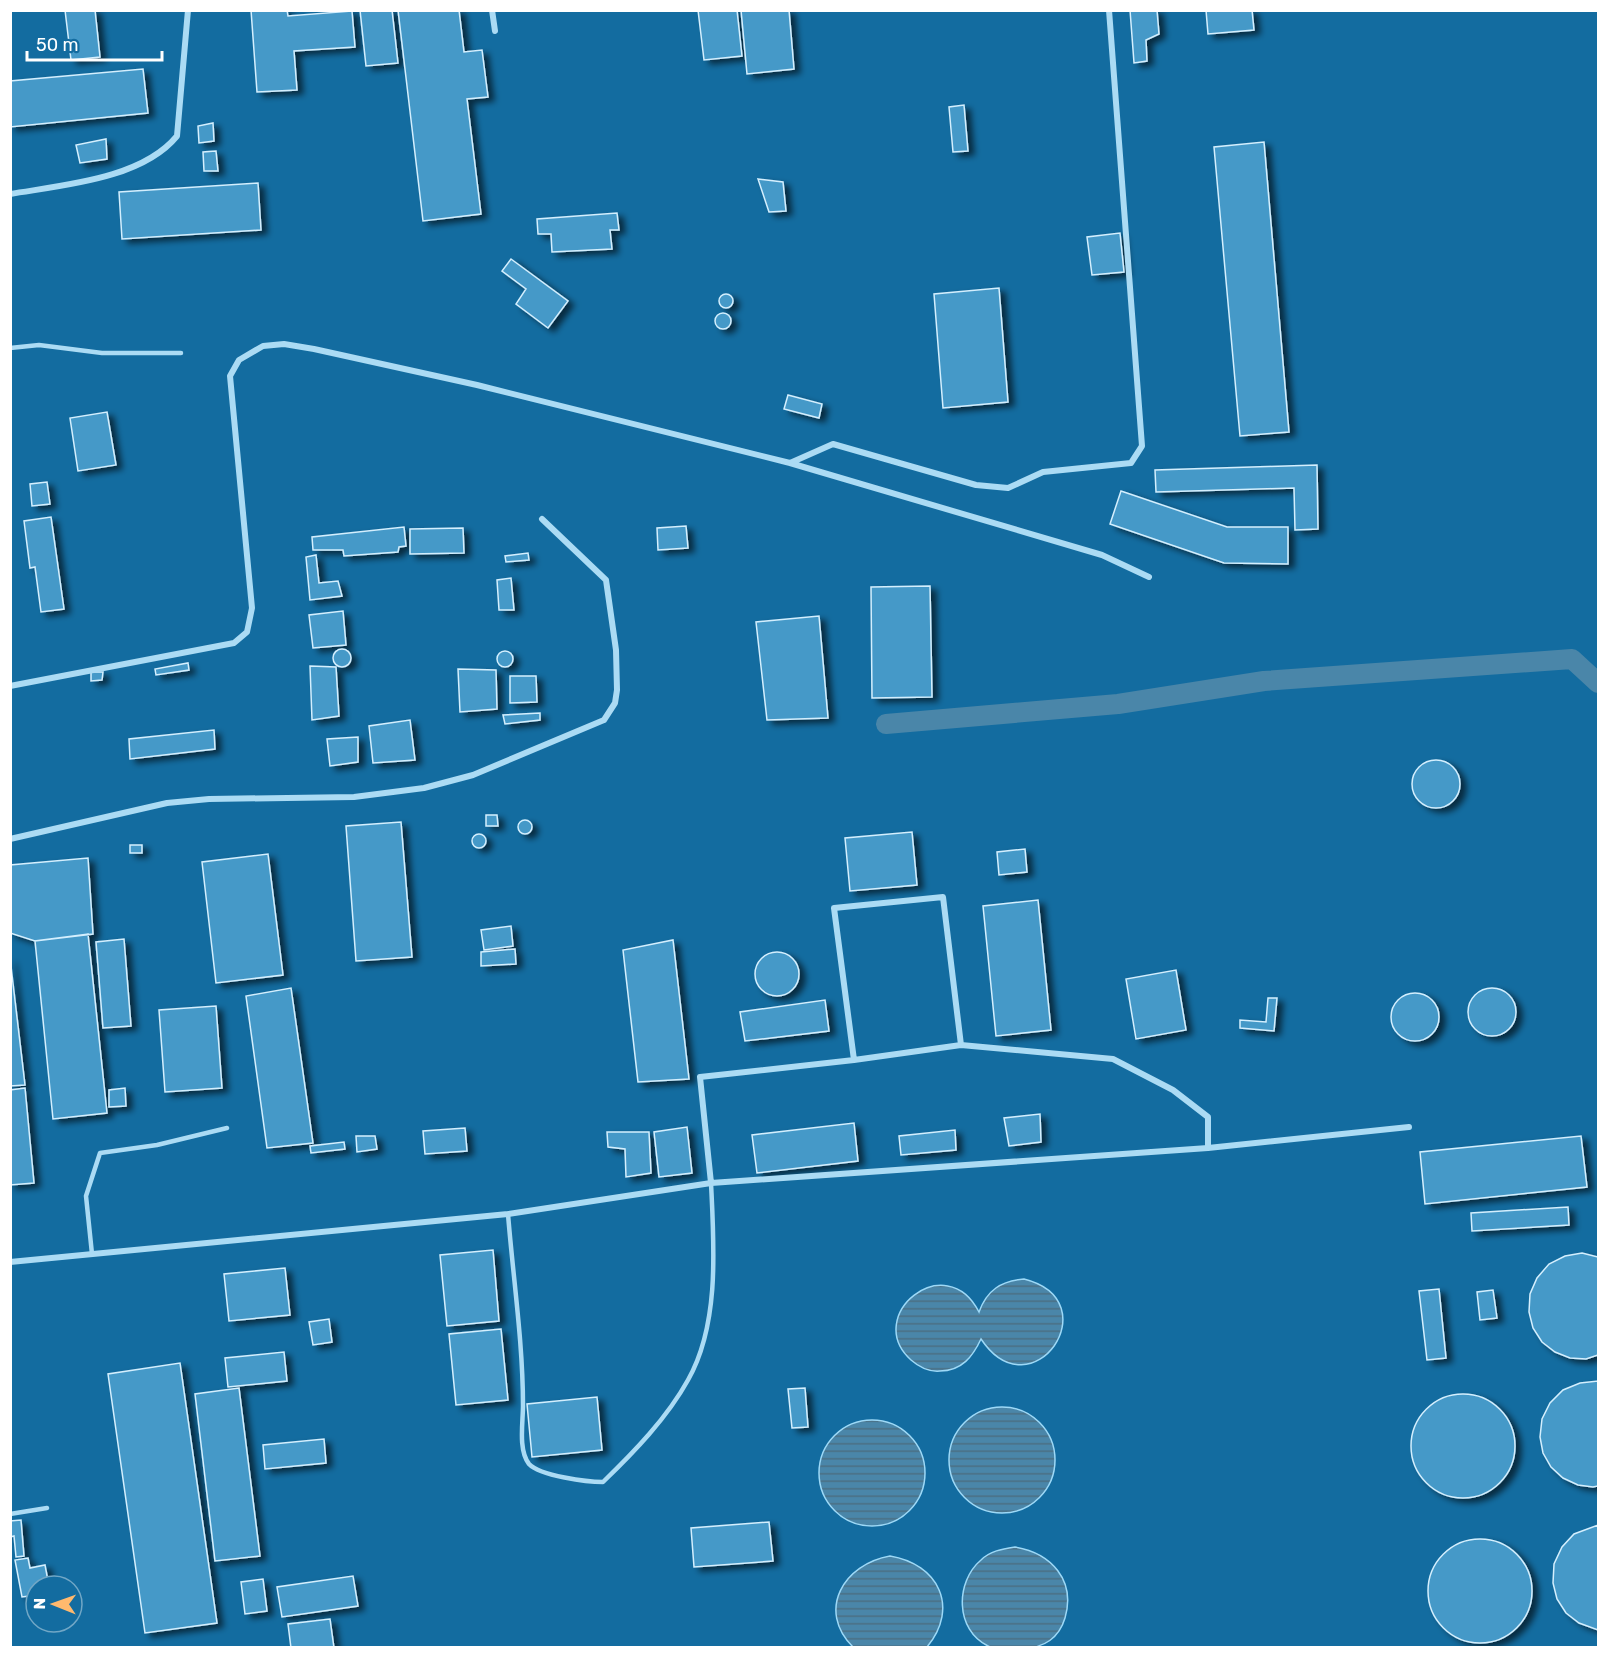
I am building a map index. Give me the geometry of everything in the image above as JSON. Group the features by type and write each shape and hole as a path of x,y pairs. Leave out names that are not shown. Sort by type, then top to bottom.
{"street":[{"path":"10,194 86,180 148,162 165,150 177,136 188,10"},
{"path":"492,10 495,31"},
{"path":"790,463 833,444 976,485 1008,488 1043,472 1131,463 1142,446 1109,10"},
{"path":"10,686 234,643 247,632 252,608 230,376 239,360 263,346 284,344 314,349 477,385 790,463 1102,555 1149,577"},
{"path":"10,839 167,803 209,799 354,797 424,788 473,775 604,720 615,703 617,690 616,650 606,580 542,519"},
{"path":"854,1060 834,908 943,897 961,1045"},
{"path":"711,1183 700,1077 854,1060 961,1045 1113,1059 1173,1090 1208,1117 1208,1148"},
{"path":"10,1262 508,1214 711,1183 1208,1148 1409,1127"}],"lane":[{"path":"10,348 39,345 102,353 181,353"},
{"path":"93,1254 86,1196 100,1153 157,1145 227,1128"},
{"path":"508,1214 523,1391 524,1454 530,1466 588,1482 603,1482 635,1451 677,1396 688,1380 702,1345 714,1257 711,1183"},
{"path":"10,1515 47,1508"}],"water":[{"path":"1024,1279 1049,1291 1061,1308 1062,1328 1054,1346 1040,1359 1021,1365 1001,1359 981,1339 970,1357 961,1365 948,1370 932,1371 911,1360 899,1343 896,1325 902,1308 914,1295 930,1287 948,1286 965,1294 979,1312 986,1298 996,1288 1008,1282"},
{"path":"1002,1407 1022,1411 1040,1422 1051,1440 1055,1460 1051,1480 1040,1498 1022,1509 1002,1513 982,1509 964,1498 953,1480 949,1460 953,1440 964,1422 982,1411"},
{"path":"872,1420 892,1424 909,1436 921,1453 925,1473 921,1493 909,1510 892,1522 872,1526 852,1522 835,1510 823,1493 819,1473 823,1453 835,1436 852,1424"},
{"path":"1015,1547 1040,1555 1058,1570 1067,1592 1065,1618 1055,1636 1044,1644 1031,1648 996,1648 977,1639 969,1629 964,1618 963,1593 972,1569 981,1560 992,1552"},
{"path":"890,1556 921,1568 932,1578 939,1589 942,1617 937,1632 927,1647 853,1647 842,1633 837,1618 836,1604 840,1591 848,1579 860,1568"}],"building":[{"path":"65,10 95,10 100,57 71,60"},
{"path":"251,10 287,10 288,16 352,11 355,47 294,51 297,90 257,92"},
{"path":"360,10 392,10 398,63 366,66"},
{"path":"398,10 459,10 464,52 482,50 488,97 467,99 481,214 423,221"},
{"path":"698,10 737,10 742,56 704,60"},
{"path":"741,10 789,10 794,69 747,74"},
{"path":"1130,10 1157,10 1159,34 1146,40 1147,61 1134,63"},
{"path":"1206,10 1252,10 1254,30 1208,34"},
{"path":"143,69 148,113 10,127 10,81"},
{"path":"964,105 968,151 953,152 949,107"},
{"path":"213,123 214,141 199,143 198,126"},
{"path":"106,139 107,159 80,163 76,145"},
{"path":"1264,142 1289,432 1240,436 1214,147"},
{"path":"216,151 218,171 204,171 203,152"},
{"path":"758,179 783,182 786,211 769,212"},
{"path":"258,183 261,230 122,239 119,192"},
{"path":"617,213 619,230 610,230 612,249 552,252 551,234 538,234 537,219"},
{"path":"1120,233 1124,272 1092,275 1087,237"},
{"path":"511,259 568,301 548,328 516,304 526,289 502,271"},
{"path":"999,288 1008,402 943,408 934,294"},
{"path":"723,294 729,294 733,301 729,308 723,308 719,304 719,298"},
{"path":"723,313 731,321 723,329 715,321"},
{"path":"788,395 822,404 819,418 784,409"},
{"path":"107,412 116,465 78,471 70,418"},
{"path":"1317,465 1318,529 1295,530 1294,488 1156,492 1155,470"},
{"path":"47,482 50,504 32,506 30,484"},
{"path":"1121,491 1227,527 1288,527 1288,564 1224,563 1110,524"},
{"path":"51,517 64,609 41,612 35,567 30,568 24,521"},
{"path":"686,526 688,548 658,550 657,528"},
{"path":"404,527 406,546 399,547 398,552 344,556 343,550 313,550 312,537"},
{"path":"463,528 464,553 410,554 410,529"},
{"path":"528,553 529,560 506,562 505,556"},
{"path":"316,555 319,583 338,581 342,596 310,600 306,557"},
{"path":"511,578 514,610 499,610 497,580"},
{"path":"930,586 932,697 872,698 871,587"},
{"path":"343,611 346,645 313,648 309,615"},
{"path":"819,616 828,718 767,720 756,622"},
{"path":"342,649 348,652 351,658 348,664 342,667 336,664 333,658 336,652"},
{"path":"502,651 508,651 513,659 511,665 502,667 497,662 497,656"},
{"path":"188,663 189,670 156,675 155,669"},
{"path":"310,666 336,667 339,716 312,720"},
{"path":"458,669 496,670 497,709 460,712"},
{"path":"91,672 103,672 102,680 91,681"},
{"path":"510,676 536,676 537,702 510,703"},
{"path":"540,713 540,720 505,724 503,715"},
{"path":"410,720 415,760 373,763 369,726"},
{"path":"214,730 215,749 130,759 129,739"},
{"path":"358,737 358,762 330,766 327,739"},
{"path":"1431,760 1441,760 1453,767 1460,779 1460,789 1453,801 1441,808 1431,808 1416,797 1412,789 1412,779 1423,764"},
{"path":"486,815 497,815 498,826 486,826"},
{"path":"522,820 528,820 532,827 528,834 522,834 518,830 518,824"},
{"path":"401,822 412,957 356,961 346,826"},
{"path":"912,832 917,885 850,891 845,838"},
{"path":"476,834 482,834 486,841 482,848 476,848 472,844 472,838"},
{"path":"130,845 142,845 142,853 130,853"},
{"path":"1025,849 1027,872 999,875 997,852"},
{"path":"268,854 283,975 216,983 202,862"},
{"path":"88,858 93,934 35,941 10,933 10,865"},
{"path":"1038,900 1051,1030 996,1036 983,906"},
{"path":"511,926 513,946 484,950 481,930"},
{"path":"88,934 107,1113 53,1119 35,941"},
{"path":"124,939 131,1026 103,1028 96,942"},
{"path":"673,940 689,1079 638,1082 623,950"},
{"path":"515,949 516,964 481,966 481,952"},
{"path":"777,952 792,959 799,974 792,989 777,996 762,989 755,974 762,959"},
{"path":"10,958 25,1085 10,1086"},
{"path":"1176,970 1186,1030 1136,1039 1126,979"},
{"path":"291,988 313,1143 267,1148 246,996"},
{"path":"1487,988 1497,988 1509,995 1516,1007 1516,1017 1509,1029 1497,1036 1487,1036 1472,1025 1468,1017 1468,1007 1479,992"},
{"path":"1410,993 1420,993 1432,1000 1439,1012 1439,1022 1432,1034 1420,1041 1410,1041 1395,1030 1391,1022 1391,1012 1402,997"},
{"path":"1268,998 1277,998 1274,1031 1240,1028 1240,1020 1266,1022"},
{"path":"825,1000 829,1031 745,1041 740,1012"},
{"path":"216,1006 222,1088 165,1092 159,1010"},
{"path":"25,1088 34,1183 10,1185 10,1090"},
{"path":"125,1088 126,1106 109,1107 109,1090"},
{"path":"1040,1114 1041,1142 1009,1146 1004,1118"},
{"path":"854,1123 858,1161 757,1173 752,1135"},
{"path":"687,1127 692,1173 659,1177 654,1132"},
{"path":"465,1128 467,1151 425,1154 423,1131"},
{"path":"955,1130 956,1150 901,1155 899,1136"},
{"path":"607,1132 649,1132 651,1173 626,1177 625,1149 608,1147"},
{"path":"356,1136 375,1136 377,1149 357,1152"},
{"path":"1581,1136 1587,1187 1425,1204 1420,1152"},
{"path":"344,1142 345,1149 311,1153 310,1146"},
{"path":"1568,1207 1569,1225 1472,1231 1471,1213"},
{"path":"493,1250 499,1321 447,1326 440,1255"},
{"path":"1582,1253 1598,1257 1598,1355 1586,1359 1570,1358 1555,1352 1542,1342 1533,1328 1529,1312 1530,1294 1537,1278 1549,1264 1565,1256"},
{"path":"285,1268 290,1315 229,1321 224,1274"},
{"path":"1439,1289 1446,1358 1427,1360 1419,1291"},
{"path":"1493,1290 1497,1318 1480,1320 1477,1292"},
{"path":"329,1319 332,1342 313,1345 309,1322"},
{"path":"501,1329 508,1400 456,1405 449,1334"},
{"path":"284,1352 287,1381 228,1387 225,1358"},
{"path":"180,1363 217,1623 145,1633 108,1374"},
{"path":"1598,1381 1598,1486 1593,1487 1578,1485 1563,1478 1551,1467 1543,1453 1540,1437 1542,1419 1550,1403 1563,1390 1580,1383"},
{"path":"239,1388 260,1556 215,1561 195,1394"},
{"path":"805,1388 808,1427 792,1428 788,1389"},
{"path":"1463,1394 1483,1398 1500,1409 1511,1426 1515,1446 1511,1466 1500,1483 1483,1494 1463,1498 1443,1494 1426,1483 1415,1466 1411,1446 1415,1426 1426,1409 1443,1398"},
{"path":"597,1397 602,1450 532,1457 527,1404"},
{"path":"324,1439 326,1463 265,1469 263,1445"},
{"path":"21,1520 24,1556 16,1557 14,1536 10,1537 10,1521"},
{"path":"769,1522 773,1561 694,1567 691,1528"},
{"path":"1598,1525 1598,1630 1579,1623 1566,1613 1557,1599 1553,1583 1554,1564 1562,1547 1574,1534"},
{"path":"1480,1539 1500,1543 1517,1554 1528,1571 1532,1591 1528,1611 1517,1628 1500,1639 1480,1643 1460,1639 1443,1628 1432,1611 1428,1591 1432,1571 1443,1554 1460,1543"},
{"path":"28,1558 30,1568 45,1565 47,1574 24,1574 24,1597 22,1597 15,1560"},
{"path":"353,1576 358,1606 282,1617 277,1587"},
{"path":"263,1579 267,1611 245,1614 241,1582"},
{"path":"330,1619 334,1648 291,1648 288,1624"}],"waterway":[{"path":"886,724 1118,704 1264,681 1572,659 1598,683"}]}
